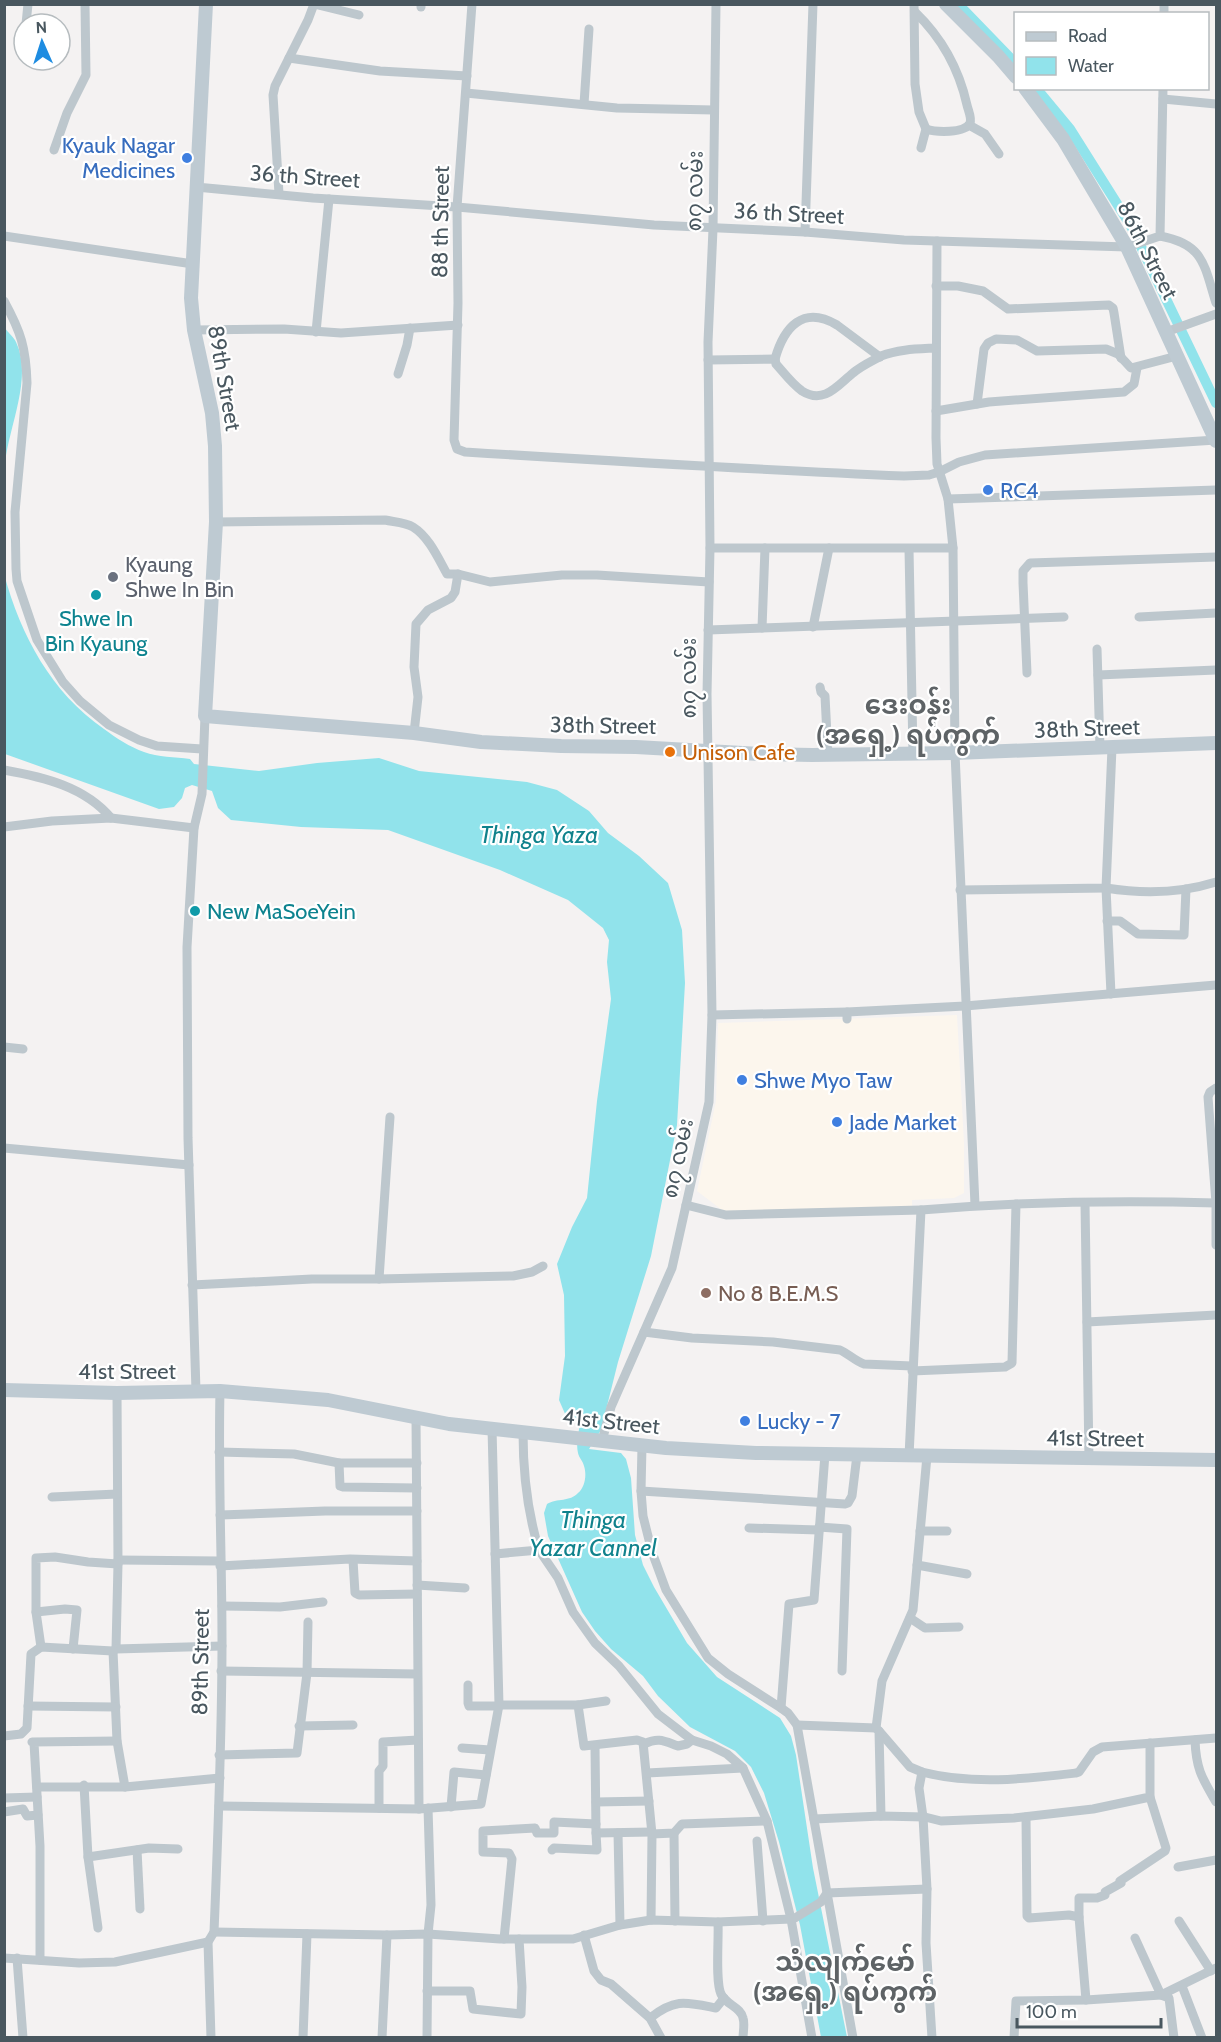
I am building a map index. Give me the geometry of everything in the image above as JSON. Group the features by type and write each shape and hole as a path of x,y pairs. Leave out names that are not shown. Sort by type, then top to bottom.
{"main road":[{"name":"89th Street","path":"205,716 216,522 214,429 194,330 191,298 206,4"},
{"path":"946,4 1014,75"},
{"name":"86th Street","path":"1026,90 1063,139 1130,246 1171,330 1177,356 1216,440"},
{"name":"38th Street","path":"205,716 414,733 481,742 760,754 955,753 1216,743"},
{"name":"41st Street","path":"4,1390 117,1393 220,1391 328,1400 449,1424 642,1446 756,1453 1216,1460"}],"street":[{"path":"54,150 70,106 88,68 85,4"},
{"path":"279,194 273,95 275,86 314,4 359,15"},
{"name":"88 th Street","path":"472,4 457,207 458,325 454,441 457,449 465,452 615,462 709,465"},
{"name":"၈၇ လမ်း","path":"601,1441 611,1407 672,1268 709,1102 712,1015 708,750 710,548 708,360 713,229 716,4"},
{"path":"805,232 813,4"},
{"path":"914,8 932,29 955,68 964,90 970,120 969,125 964,129 934,132 926,129"},
{"path":"914,8 915,84 926,129 921,148"},
{"path":"584,104 589,29"},
{"path":"289,58 380,71 467,76"},
{"path":"1163,90 1160,236 1174,238 1196,251 1202,259 1216,303"},
{"path":"466,93 617,108 714,110"},
{"path":"1163,99 1216,104"},
{"path":"969,125 985,134 999,154"},
{"name":"36 th Street","path":"196,187 713,229 805,232 937,241 1130,246 1160,236"},
{"path":"316,332 329,199"},
{"path":"4,236 193,264"},
{"path":"937,241 936,438 939,472 948,499 953,548 955,753 975,1205"},
{"path":"936,286 958,286 983,291 1008,309 1109,305 1113,308 1121,358"},
{"path":"4,301 21,334 27,362 15,512 16,569 17,581 37,640 63,682 80,701 109,725 157,746 202,754"},
{"path":"1171,330 1216,314"},
{"path":"880,357 830,321 804,318 794,323 782,338 775,359 776,364 803,392 820,396 836,389 855,371 880,357 900,351 936,348"},
{"path":"194,330 284,329 341,333 458,325"},
{"path":"398,374 408,345 410,328"},
{"path":"977,404 984,349 985,345 992,340 1017,340 1037,351 1106,349 1113,351 1129,368 1137,368 1177,356"},
{"path":"708,360 775,359"},
{"path":"936,411 977,404 1124,392 1134,384 1137,368"},
{"path":"709,465 904,476 929,475 959,462 985,455 1216,440"},
{"path":"948,499 1216,490"},
{"path":"216,522 368,519 403,524 411,526 421,534 447,574 458,574 490,582 597,574 710,582"},
{"path":"710,548 953,548"},
{"path":"762,628 765,548"},
{"path":"813,627 829,548"},
{"path":"909,549 913,754"},
{"path":"1027,673 1023,619 1023,572 1030,563 1216,557"},
{"path":"414,733 418,697 414,667 416,624 428,610 452,598 458,574"},
{"path":"1139,617 1216,612"},
{"path":"708,630 1064,617"},
{"path":"1097,649 1106,748 1106,888 1111,994"},
{"path":"1098,675 1216,670"},
{"path":"820,687 825,696 828,755"},
{"name":"89th Street","path":"196,1391 188,1138 187,947 194,828 202,794 205,716"},
{"path":"4,770 35,776 74,790 94,801 111,819"},
{"path":"4,827 52,821 111,819 194,828"},
{"path":"960,890 1106,888 1127,892 1186,889 1216,882"},
{"path":"1107,921 1120,921 1138,934 1184,935 1186,889"},
{"path":"712,1015 847,1016 1216,985"},
{"path":"4,1047 23,1049"},
{"path":"1216,1088 1210,1092 1208,1097 1216,1203 1216,1245"},
{"path":"379,1280 390,1117"},
{"path":"4,1148 189,1165"},
{"path":"686,1205 726,1215 921,1210 975,1205 1151,1201 1216,1203"},
{"path":"1085,1203 1089,1459"},
{"path":"644,1332 692,1338 773,1342 840,1350 864,1364 912,1368 1005,1367 1012,1363 1016,1204"},
{"path":"909,1456 921,1210"},
{"path":"192,1285 312,1279 379,1280 513,1276 532,1272 543,1266"},
{"path":"1087,1322 1216,1315"},
{"name":"89th Street","path":"214,1932 222,1646 220,1391"},
{"path":"117,1393 118,1562 115,1650 117,1741 125,1787"},
{"path":"416,1418 418,1740 431,1905 428,1934 428,2037"},
{"path":"219,1806 424,1809 481,1804 499,1706 492,1428"},
{"path":"523,1432 523,1465 531,1525 539,1550 558,1578 573,1612 595,1643 619,1666 658,1714 692,1740 728,1754 743,1768 767,1821 793,1918 812,2037"},
{"path":"642,1446 643,1516 652,1552 666,1590 708,1658 728,1674 788,1713 797,1725 814,1819 824,1898 853,2037"},
{"path":"219,1452 294,1455 339,1463 417,1463"},
{"path":"781,1708 788,1608 790,1603 814,1600 825,1454"},
{"path":"641,1491 845,1504 851,1501 857,1455"},
{"path":"881,1816 877,1730 882,1681 913,1610 927,1456"},
{"path":"339,1463 340,1486 343,1487 417,1488"},
{"path":"52,1497 117,1494"},
{"path":"220,1515 325,1511 417,1511"},
{"path":"749,1528 847,1529 842,1671"},
{"path":"920,1531 947,1531"},
{"path":"495,1554 539,1550"},
{"path":"41,1647 36,1612 35,1560 37,1557 68,1558 88,1562 417,1561"},
{"path":"353,1560 355,1593 359,1595 417,1589 465,1588"},
{"path":"917,1566 967,1574"},
{"path":"222,1606 280,1607 323,1602"},
{"path":"36,1612 76,1610 73,1649"},
{"path":"910,1618 925,1628 959,1627"},
{"path":"219,1755 295,1754 297,1752 307,1673 308,1622"},
{"path":"40,1960 40,1846 37,1792 34,1743 26,1730 31,1654 41,1647 115,1650 222,1646"},
{"path":"221,1671 417,1674"},
{"path":"468,1685 469,1706 578,1705 606,1701"},
{"path":"578,1705 583,1746 637,1740 644,1744 652,1833 651,1920"},
{"path":"28,1706 117,1707"},
{"path":"299,1725 353,1725"},
{"path":"797,1725 877,1730 910,1767 945,1778 975,1780 1013,1780 1076,1773 1093,1752 1102,1747 1216,1738"},
{"path":"4,1736 21,1734 26,1730"},
{"path":"379,1808 379,1770 383,1766 383,1742 418,1740"},
{"path":"644,1744 656,1740 667,1740 678,1746 692,1740"},
{"path":"1195,1740 1195,1760 1216,1802"},
{"path":"32,1742 117,1741"},
{"path":"1086,2000 1078,1898 1097,1898 1106,1895 1105,1892 1121,1883 1120,1881 1127,1875 1165,1851 1166,1848 1150,1797 1150,1743"},
{"path":"552,1850 554,1848 597,1850 595,1746"},
{"path":"462,1748 490,1750"},
{"path":"647,1773 743,1768"},
{"path":"451,1807 454,1772 486,1775"},
{"path":"922,1772 919,1788 923,1817 927,1889 926,1943 933,2037"},
{"path":"4,1798 84,1785 125,1787 220,1778"},
{"path":"84,1785 88,1857 98,1928"},
{"path":"814,1819 881,1816 923,1817 941,1821 1026,1817 1093,1809 1150,1797"},
{"path":"596,1802 649,1800"},
{"path":"4,1812 23,1809 27,1816 38,1815"},
{"path":"1026,1817 1027,1916 1029,1918 1069,1915 1080,1917"},
{"path":"675,1921 674,1833 682,1824 767,1821"},
{"path":"504,1939 512,1859 506,1853 483,1852 483,1831 535,1828 537,1833 553,1833 554,1822 618,1833 674,1833"},
{"path":"618,1833 620,1925"},
{"path":"757,1841 763,1921"},
{"path":"88,1857 149,1848 178,1849"},
{"path":"138,1850 140,1909"},
{"path":"1178,1867 1216,1860"},
{"path":"211,2037 208,1942 214,1932 428,1934 504,1939 573,1939 620,1925 651,1920 718,1922 793,1918 824,1898 927,1889"},
{"path":"1014,2037 1016,2001 1086,2000 1161,1995 1214,1970 1179,1921"},
{"path":"718,1922 721,1994 741,2013 744,2019 743,2037"},
{"path":"303,2037 307,1934"},
{"path":"382,2037 387,1935"},
{"path":"584,1935 594,1971 601,1980 611,1984 650,2018 661,2037"},
{"path":"1135,1938 1161,1995 1169,1998 1174,2037"},
{"path":"427,1991 470,1991 473,2010 521,2014 519,1939"},
{"path":"4,1958 79,1964 116,1962 208,1942"},
{"path":"17,1958 23,2037"},
{"path":"1182,1986 1202,2037"},
{"path":"650,2018 669,2004 694,2003 716,2008 724,1998"}],"shaded area":[{"name":"Jade Market","path":"957,1015 964,1143 964,1193 954,1198 912,1200 912,1209 726,1213 697,1191 716,1101 718,1023"}],"water":[{"path":"5,328 16,342 21,356 22,370 21,386 5,463"},
{"path":"4,574 29,641 54,680 85,714 113,736 134,748 155,755 190,759 194,764 259,771 379,758 419,771 527,782 557,790 589,811 608,833 639,856 668,883 682,930 685,983 677,1125 651,1256 618,1362 601,1430 589,1449 621,1453 626,1459 631,1478 635,1535 643,1565 687,1643 717,1677 780,1718 791,1736 796,1755 813,1868 847,2037 821,2037 800,1925 779,1842 764,1793 751,1767 735,1751 690,1727 658,1696 643,1676 611,1649 595,1631 582,1612 548,1536 544,1513 547,1504 575,1496 582,1488 585,1477 585,1469 577,1450 580,1425 566,1416 559,1400 565,1356 564,1295 557,1264 587,1198 611,999 607,962 609,940 603,928 568,900 500,870 388,830 301,827 231,820 218,808 212,791 192,785 185,788 182,798 174,807 159,809 5,754"}],"waterway":[{"path":"958,4 1014,62"},
{"path":"1038,90 1070,129 1131,226 1216,403"}],"place":[{"name":"Kyauk Nagar Medicines","path":"187,158"},
{"name":"RC4","path":"988,490"},
{"name":"Kyaung Shwe In Bin","path":"113,577"},
{"name":"Shwe In Bin Kyaung","path":"96,595"},
{"name":"Unison Cafe","path":"670,752"},
{"name":"New MaSoeYein","path":"195,911"},
{"name":"Shwe Myo Taw","path":"742,1080"},
{"name":"Jade Market","path":"837,1122"},
{"name":"No 8 B.E.M.S","path":"706,1293"},
{"name":"Lucky - 7","path":"745,1421"}],"district":[{"name":"ဒေးဝန်း (အရှေ့) ရပ်ကွက်","path":"908,720"},
{"name":"သံလျက်မော် (အရှေ့) ရပ်ကွက်","path":"845,1977"}],"water label":[{"name":"Thinga Yaza","path":"539,835"},
{"name":"Thinga Yazar Cannel","path":"593,1534"}]}
